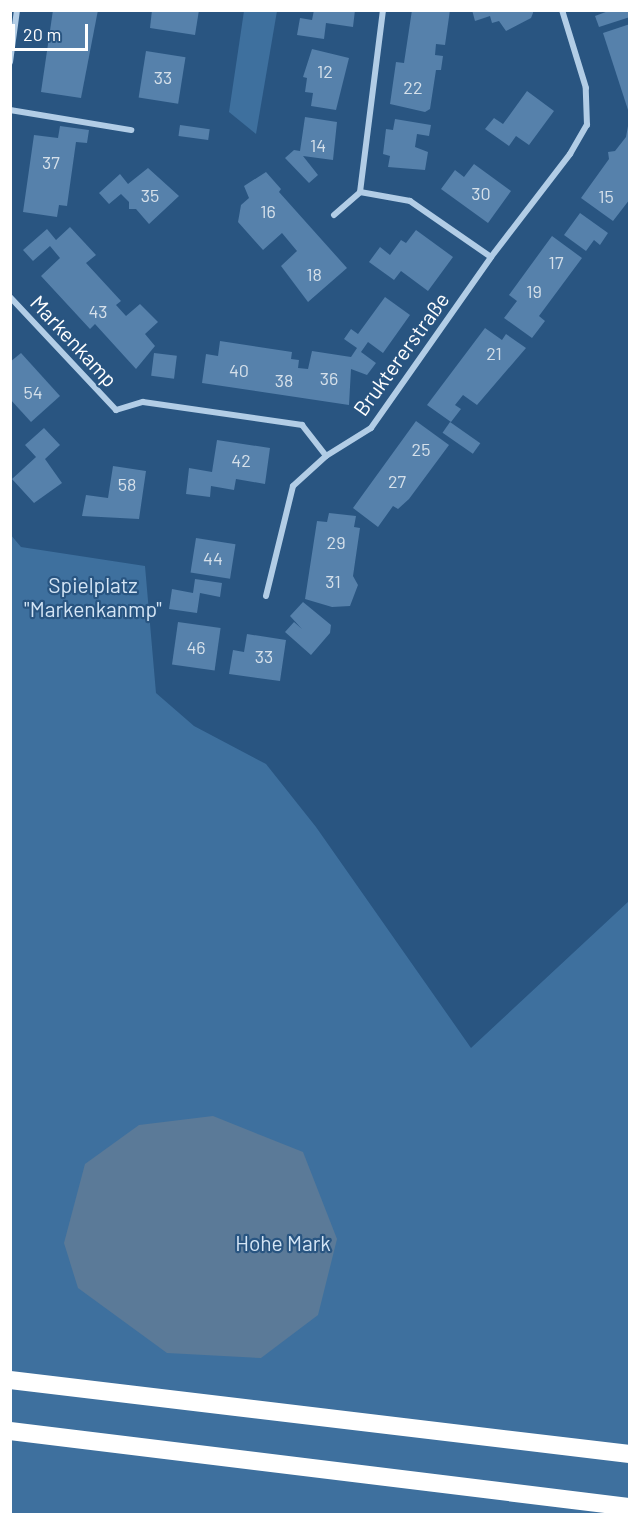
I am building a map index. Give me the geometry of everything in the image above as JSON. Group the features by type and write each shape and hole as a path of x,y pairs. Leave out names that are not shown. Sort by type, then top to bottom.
{"highway":[{"path":"10,1380 630,1454"},
{"path":"10,1431 630,1507"}],"street":[{"path":"10,62 13,23 17,10"},
{"path":"334,215 360,192 383,10"},
{"name":"Bruktererstraße","path":"266,596 293,486 326,456 371,428 491,257 570,154 587,125 586,88 562,10"},
{"path":"10,110 131,130"},
{"path":"360,192 410,201 491,257"},
{"name":"Markenkamp","path":"10,297 116,410 143,402 302,425 326,456"}],"green space":[{"path":"244,11 277,11 256,134 229,112"},
{"name":"Hohe Mark","path":"10,534 21,547 145,566 156,693 194,726 266,764 316,827 471,1048 629,901 629,1514 11,1514"}],"shaded area":[{"path":"213,1116 303,1152 337,1239 318,1315 261,1358 167,1353 78,1288 64,1243 85,1164 139,1125"}],"building":[{"path":"53,10 98,10 81,98 41,92"},
{"path":"152,10 199,10 195,35 150,28"},
{"path":"314,10 355,10 353,27 326,23 324,39 297,35 300,18 312,20"},
{"path":"412,10 450,10 445,45 436,44 435,55 443,56 441,70 436,70 430,109 425,112 390,104 396,62 404,63"},
{"path":"472,10 533,10 533,13 531,18 506,31 499,21 492,23 490,16 475,21"},
{"path":"611,10 630,10 630,17 599,27 595,16"},
{"path":"630,24 630,113 629,113 603,33"},
{"path":"312,49 349,58 336,110 311,106 313,93 305,92 307,78 303,77"},
{"path":"146,51 186,57 178,104 139,97"},
{"path":"527,91 554,111 529,145 516,136 509,146 485,129 494,118 503,124"},
{"path":"630,115 630,199 613,221 581,198 609,159 608,152 615,151 626,137"},
{"path":"305,117 337,122 333,160 303,156 318,175 309,183 285,158 294,150 300,151"},
{"path":"395,119 431,125 429,136 417,134 415,147 428,152 425,170 388,167 390,156 383,154 386,129 393,130"},
{"path":"180,125 210,129 208,140 178,136"},
{"path":"60,126 89,130 87,143 76,142 67,206 59,205 57,217 23,212 34,135 58,138"},
{"path":"474,164 511,191 488,223 441,189 455,170 464,177"},
{"path":"148,168 179,196 149,224 136,209 129,209 129,202 121,194 109,204 99,193 120,174 128,184"},
{"path":"266,172 281,189 279,192 347,268 308,302 281,266 297,251 282,233 263,250 238,222 241,205 249,198 244,186"},
{"path":"580,213 608,233 600,245 594,240 586,251 564,235"},
{"path":"70,227 96,255 86,263 121,301 116,305 126,316 140,304 158,322 145,334 155,346 136,369 95,324 90,329 41,276 60,258 50,246 33,261 23,250 47,229 56,240"},
{"path":"416,230 453,257 428,291 401,271 394,280 369,262 380,247 390,255 401,240 406,243"},
{"path":"552,236 582,258 539,316 545,321 532,338 504,318 517,301 509,295"},
{"path":"385,297 410,315 383,353 368,342 361,352 376,363 367,375 351,369 349,405 202,383 206,354 218,356 220,341 292,352 291,359 299,360 298,368 308,369 312,351 351,357 357,348 344,339 351,329 358,334"},
{"path":"485,328 502,340 506,334 526,348 477,405 463,395 455,405 461,409 451,422 427,405"},
{"path":"21,353 60,396 31,422 10,399 10,362"},
{"path":"154,353 177,356 174,379 151,376"},
{"path":"416,421 449,445 409,499 398,509 393,506 378,527 353,508"},
{"path":"450,422 480,443 473,454 443,433"},
{"path":"44,428 60,445 45,459 62,483 34,503 12,479 36,457 25,445"},
{"path":"217,440 270,448 265,484 236,479 234,490 211,486 210,497 186,494 189,468 212,472"},
{"path":"113,466 146,471 139,519 82,516 86,495 108,498"},
{"path":"329,513 356,516 354,527 360,528 353,576 358,585 350,606 332,607 305,599 317,521 327,522"},
{"path":"196,538 236,544 230,579 191,573"},
{"path":"195,579 222,583 220,597 200,593 197,613 169,609 172,589 193,593"},
{"path":"303,602 331,625 330,633 311,655 285,632 294,622 302,629 290,616"},
{"path":"178,622 221,628 215,671 172,665"},
{"path":"247,634 286,640 280,681 229,674 233,650 244,652"}],"park label":[{"name":"Spielplatz \"Markenkanmp\"","path":"93,597"}]}
